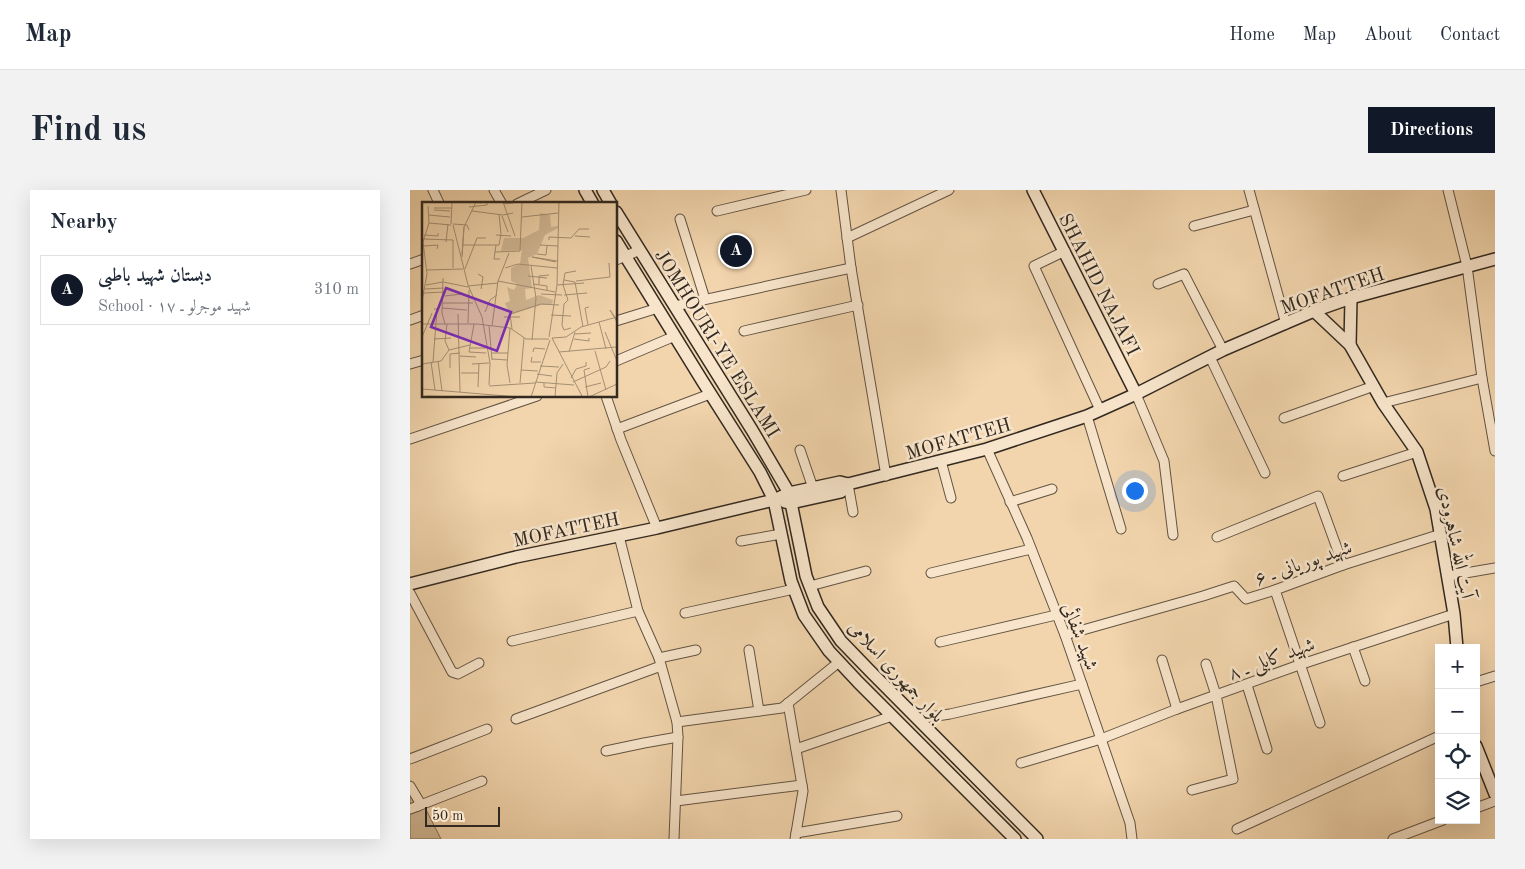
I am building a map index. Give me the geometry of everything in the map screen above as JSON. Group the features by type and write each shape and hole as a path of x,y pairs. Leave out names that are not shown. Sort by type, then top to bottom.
{"street":[{"path":"433,190 439,202"},
{"path":"494,190 501,202"},
{"path":"521,202 546,190"},
{"path":"585,190 593,202"},
{"path":"603,190 610,202"},
{"path":"717,211 806,190"},
{"path":"841,190 851,268 886,476"},
{"path":"847,238 950,190"},
{"name":"SHAHID NAJAFI","path":"1033,190 1136,394"},
{"path":"1249,190 1286,324"},
{"path":"1448,190 1467,266 1482,378 1495,451"},
{"path":"1194,226 1254,210"},
{"name":"JOMHOURI-YE ESLAMI","path":"618,215 752,430 790,498"},
{"path":"680,219 705,299"},
{"path":"621,258 640,250"},
{"path":"1065,251 1034,266 1100,410"},
{"name":"JOMHOURI-YE ESLAMI","path":"621,258 658,308 760,472 774,500"},
{"name":"MOFATTEH","path":"410,584 516,557 790,498 813,488 840,482 848,484 886,476 987,449 1087,416 1136,394 1223,350 1314,311 1351,298 1495,259"},
{"path":"410,264 422,260"},
{"path":"675,306 851,268"},
{"path":"1158,284 1184,274 1223,350"},
{"path":"1350,345 1351,298"},
{"path":"744,331 858,305"},
{"path":"618,321 658,308"},
{"name":"آیت الله شاهرودی","path":"1314,311 1350,345 1383,403 1416,452 1436,509 1454,614 1457,644"},
{"path":"410,320 422,316"},
{"path":"618,360 675,336"},
{"path":"1210,357 1265,473"},
{"path":"1383,403 1482,378"},
{"path":"1284,418 1374,386"},
{"path":"617,429 710,394"},
{"path":"1136,394 1164,461 1173,535"},
{"path":"410,440 531,398"},
{"path":"607,398 617,429 657,528"},
{"path":"1087,416 1121,529"},
{"name":"شهید شفائی","path":"987,449 1031,549 1064,635 1130,823 1132,839"},
{"path":"800,450 813,488"},
{"path":"1343,476 1416,452"},
{"path":"942,461 950,498"},
{"path":"790,498 841,492 848,484"},
{"path":"848,484 853,512"},
{"path":"1010,502 1052,489"},
{"path":"1217,537 1318,496 1342,565"},
{"name":"بلوار جمهوری اسلامی","path":"790,498 798,544 810,586 818,607 841,641 1037,839"},
{"name":"بلوار جمهوری اسلامی","path":"774,500 791,581 804,615 829,651 1014,839"},
{"path":"741,541 781,534"},
{"name":"شهید پوریانی ـ ۶","path":"1064,635 1234,586 1246,599 1342,565 1441,534"},
{"path":"619,536 638,611 660,662 677,722 674,839"},
{"path":"931,573 1031,549"},
{"path":"1448,576 1495,568"},
{"path":"810,586 866,571"},
{"path":"685,613 794,589"},
{"path":"1275,590 1320,723"},
{"path":"410,593 452,672 458,674 479,663"},
{"path":"512,641 638,611"},
{"name":"شهید کابلی ـ ۸","path":"1022,763 1101,739 1299,665 1454,614"},
{"path":"940,642 1056,615"},
{"path":"1353,647 1365,681"},
{"path":"516,719 660,662 696,650"},
{"path":"749,650 759,711"},
{"path":"1162,660 1177,709"},
{"path":"677,722 759,711 785,705 839,662"},
{"path":"1192,790 1233,780 1216,695 1206,664"},
{"path":"1480,681 1495,676"},
{"path":"917,719 950,714 1082,684"},
{"path":"1247,684 1268,749"},
{"path":"875,699 887,688"},
{"path":"785,705 796,749 803,791 795,836 897,816"},
{"path":"796,749 892,716"},
{"path":"410,759 487,729"},
{"path":"606,751 644,742 678,737"},
{"path":"1237,829 1435,738"},
{"path":"1480,753 1492,775 1495,794"},
{"path":"414,807 482,781"},
{"path":"676,801 802,785"},
{"path":"410,786 419,801 414,807"},
{"path":"1480,807 1495,801"},
{"path":"1393,839 1435,823"}],"shaded area":[{"path":"417,792 441,839 410,839 410,795"}],"place":[{"name":"دبستان شهید باطبی","path":"736,251"}]}
